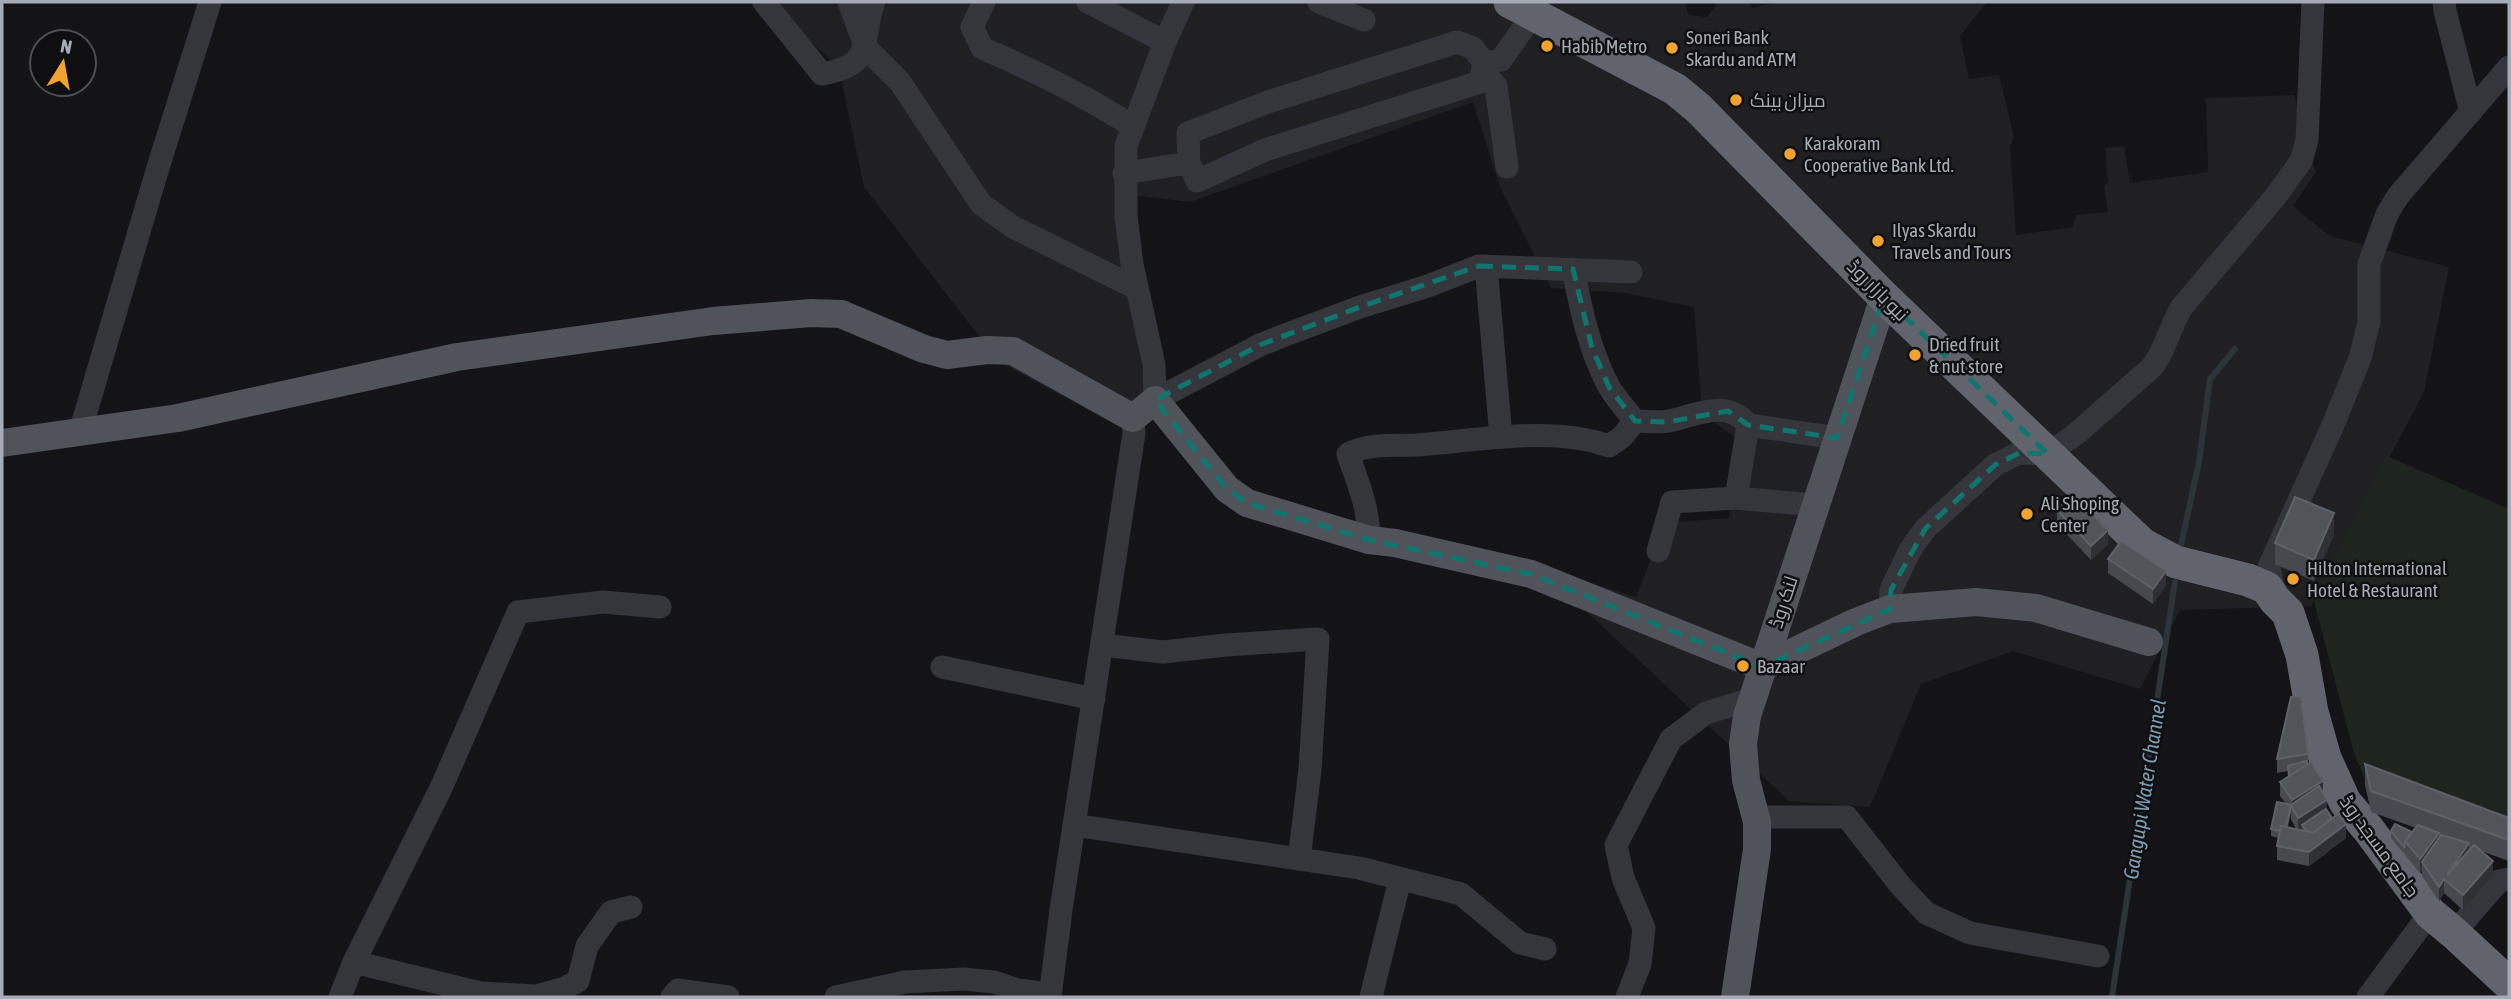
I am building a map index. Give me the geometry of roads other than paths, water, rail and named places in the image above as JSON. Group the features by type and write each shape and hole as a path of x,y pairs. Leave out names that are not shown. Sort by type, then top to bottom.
{"highway":[{"name":"نیو بازار روڈ","path":"1522,8 1675,89 1698,108 1884,297 2142,544 2176,562 2248,580 2267,588 2275,600"},
{"name":"جامع مسجد روڈ","path":"2275,600 2288,613 2302,655 2312,712 2325,758 2344,802 2442,923 2509,984"}],"main road":[{"name":"لنک روڈ","path":"1735,997 1757,849 1755,817 1746,780 1743,744 1752,699 1884,297"},
{"path":"2,443 178,418 457,357 713,321 811,313 841,314 924,349 947,355 987,350 1013,351 1133,418 1155,400 1227,489 1247,503 1369,540 1395,543 1531,574 1762,667 1856,622 1890,609 1976,602 2036,608 2149,642"}],"street":[{"path":"80,432 210,2"},
{"path":"764,2 822,74 839,71 855,61 866,48 874,2"},
{"path":"849,2 866,48 901,82 981,204 1013,227 1136,288"},
{"path":"984,2 972,27 982,48 1081,94 1132,126"},
{"path":"1088,2 1165,42"},
{"path":"1183,2 1132,126 1126,146 1124,173 1126,216 1136,288 1154,365 1155,400 1284,335 1428,286 1479,265 1631,272"},
{"path":"1320,2 1364,20"},
{"path":"1890,609 1891,590 1910,550 1925,529 1995,465 2019,453 2048,454 2076,434 2159,359 2172,323 2181,309 2295,172 2307,140 2313,2"},
{"path":"2444,2 2471,112"},
{"path":"1507,167 1496,86 1482,73 1473,48 1457,42 1268,102 1188,133 1189,163 1197,181 1265,150 1482,73 1501,60 1522,8"},
{"path":"2275,600 2269,567 2360,358 2369,323 2369,264 2387,214 2398,196 2509,67"},
{"path":"1124,173 1189,163"},
{"path":"1486,266 1501,437"},
{"path":"1573,269 1592,348 1609,387 1635,421"},
{"path":"1635,421 1667,422 1695,413 1728,411 1742,418 1748,425 1837,438"},
{"path":"836,997 905,982 964,979 995,982 1018,990 1050,995 1134,433 1133,418"},
{"path":"1369,540 1364,495 1348,454 1355,450 1378,445 1501,437 1591,439 1609,446 1622,437 1635,421"},
{"path":"1736,498 1748,425"},
{"path":"1658,551 1672,502 1736,498 1815,505"},
{"path":"340,997 354,962 441,788 518,612 603,602 660,607"},
{"path":"1102,645 1163,652 1318,639 1310,770 1299,859"},
{"path":"942,667 1094,699"},
{"path":"1627,997 1640,964 1643,928 1623,878 1616,845 1671,739 1706,713 1752,699"},
{"path":"1755,817 1847,817 1900,886 1926,913 1970,933 2098,956"},
{"path":"1074,825 1359,868 1461,894 1520,943 1545,948"},
{"path":"1371,997 1399,879"},
{"path":"2368,997 2442,923 2500,881 2509,879"},
{"path":"354,962 480,993 536,996 565,988 578,981 587,946 611,912 631,907"},
{"path":"672,997 678,990 728,997"}],"waterway":[{"name":"Gangupi Water Channel","path":"2181,545 2199,462 2210,379 2235,349"},
{"name":"Gangupi Water Channel","path":"2112,997 2175,582"}],"place":[{"name":"Habib Metro","path":"1547,46"},
{"name":"Soneri Bank Skardu and ATM","path":"1672,48"},
{"name":"میزان بینک","path":"1736,100"},
{"name":"Karakoram Cooperative Bank Ltd.","path":"1790,154"},
{"name":"Ilyas Skardu Travels and Tours","path":"1878,241"},
{"name":"Dried fruit & nut store","path":"1915,355"},
{"name":"Ali Shoping Center","path":"2027,514"},
{"name":"Hilton International Hotel & Restaurant","path":"2293,579"},
{"name":"Bazaar","path":"1743,666"}]}
